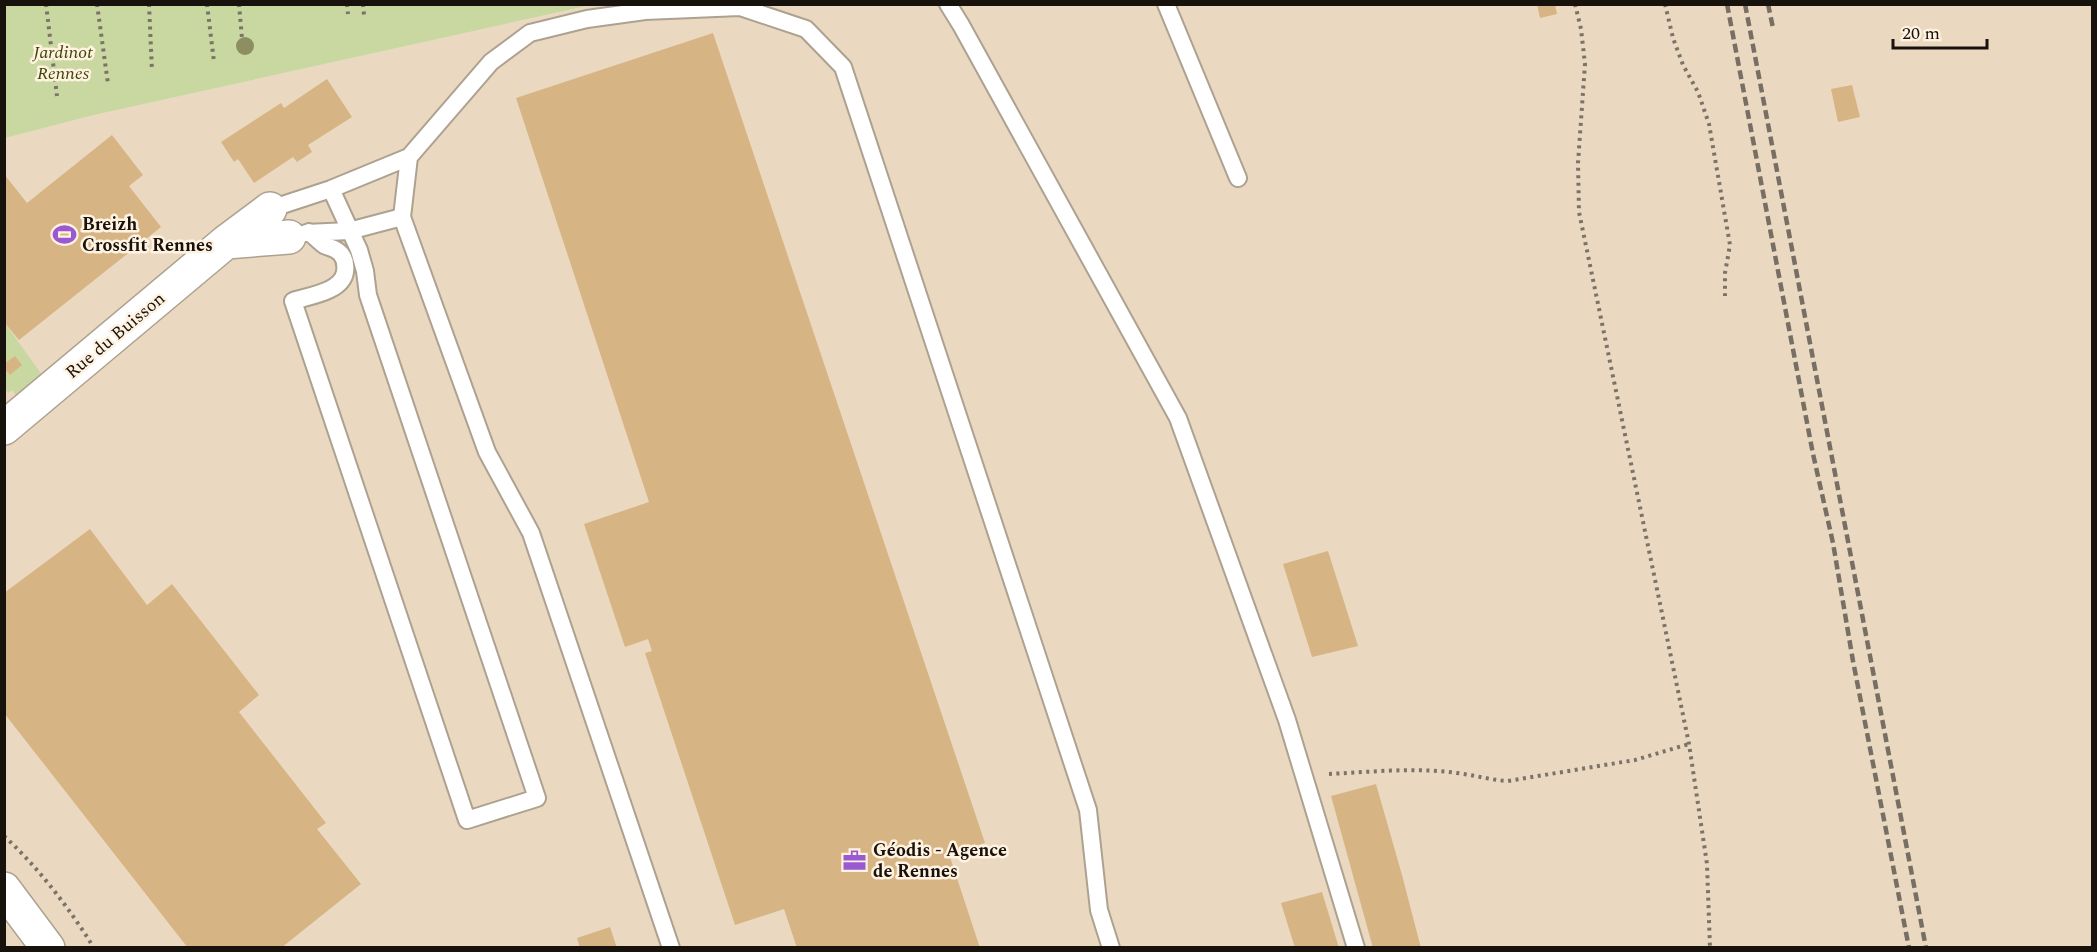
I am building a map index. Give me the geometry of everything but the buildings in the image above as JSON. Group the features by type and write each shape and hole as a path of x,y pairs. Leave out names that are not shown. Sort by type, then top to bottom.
{"street":[{"name":"Rue du Buisson","path":"4,428 226,242 270,209"},
{"path":"226,242 299,235"},
{"path":"4,889 48,948"}],"lane":[{"path":"948,4 1178,417 1287,720 1356,948"},
{"path":"1166,4 1238,178"},
{"path":"270,209 330,189 409,157 491,62 530,33 587,19 645,10 740,7 806,29 843,68 1088,810 1099,910 1111,948"},
{"path":"409,157 402,217 487,452 531,532 671,948"},
{"path":"299,235 334,248 346,264 344,277 338,284 329,290 293,301 467,820 537,798 368,295 359,250 330,189"},
{"path":"299,235 349,231 402,217"}],"path":[{"path":"46,4 57,96"},
{"path":"97,4 108,84"},
{"path":"149,4 152,71"},
{"path":"207,4 214,62"},
{"path":"239,4 243,50"},
{"path":"347,4 348,14"},
{"path":"363,4 364,15"},
{"path":"1575,4 1581,29 1585,64 1578,163 1580,212 1689,744 1707,864 1710,948"},
{"path":"1665,4 1673,38 1683,65 1698,92 1709,124 1731,245 1725,273 1725,296"},
{"path":"1305,778 1318,775 1401,770 1455,772 1508,781 1635,760 1689,744"},
{"path":"4,836 24,854 83,930 94,948"}],"shaded area":[{"path":"591,5 2092,5 2092,947 5,948 5,138 94,115"}],"green space":[{"name":"Jardinot Rennes","path":"5,4 591,5 94,115 5,138"},
{"path":"4,322 42,375 17,397 12,390 8,393 5,388"}],"railway":[{"path":"1727,4 1813,454 1833,543 1853,661 1909,948"},
{"path":"1745,4 1926,948"},
{"path":"1768,4 1773,28"}],"place":[{"name":"Breizh Crossfit Rennes","path":"64,234"},
{"name":"Géodis - Agence de Rennes","path":"855,860"}]}
